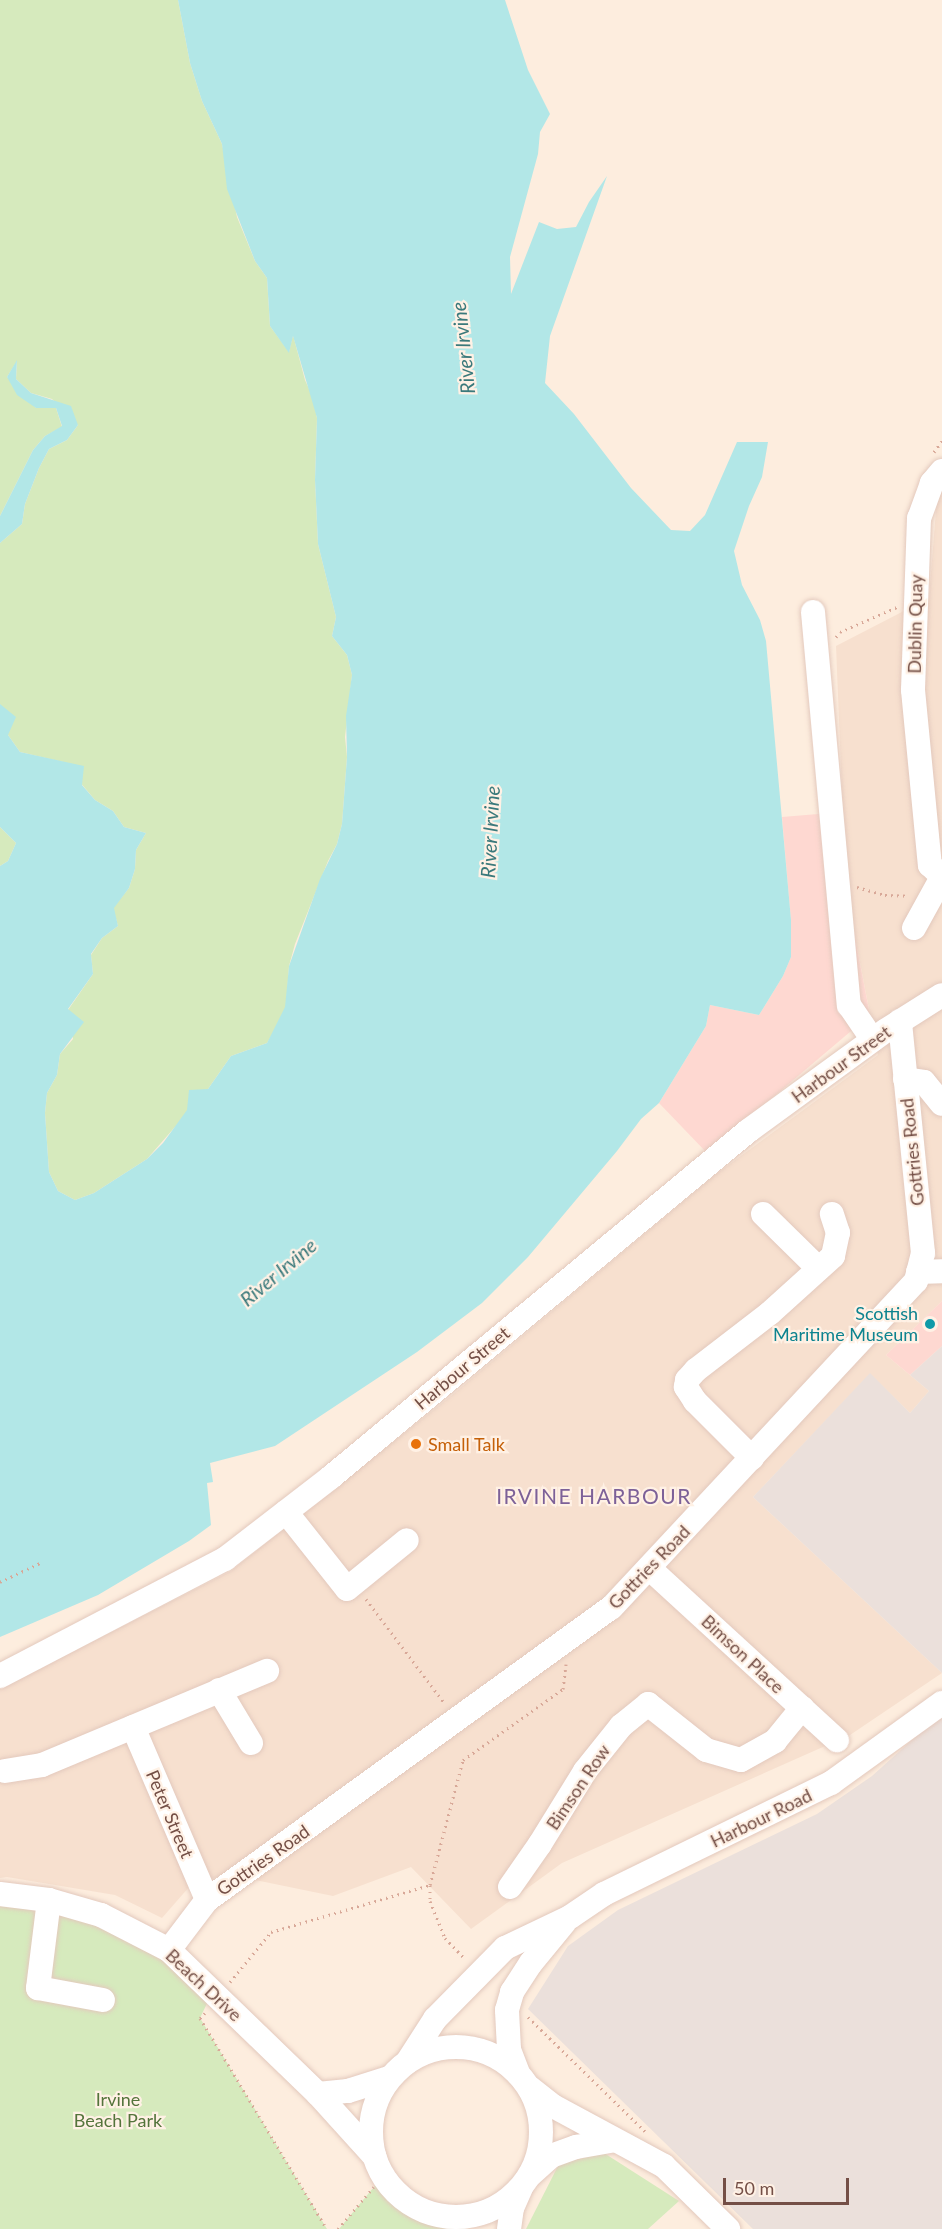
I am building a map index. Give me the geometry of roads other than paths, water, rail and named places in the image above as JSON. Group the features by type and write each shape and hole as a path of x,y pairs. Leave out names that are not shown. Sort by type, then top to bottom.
{"street":[{"name":"Dublin Quay","path":"936,463 932,483 919,518 913,690 932,781 930,865 938,883"},
{"path":"813,612 849,1005 873,1040"},
{"path":"915,928 938,883"},
{"name":"Harbour Street","path":"0,1676 225,1560 748,1131 900,1021 942,995"},
{"name":"Gottries Road","path":"169,1950 207,1900 611,1608 916,1281 930,1272 923,1253 900,1021"},
{"path":"905,1079 924,1082 942,1104"},
{"path":"763,1214 819,1269"},
{"path":"752,1458 689,1394 686,1387 687,1380 819,1269 837,1249 838,1233 832,1214"},
{"path":"286,1512 347,1589 407,1540"},
{"name":"Bimson Place","path":"649,1568 837,1740"},
{"path":"5,1770 42,1766 267,1671"},
{"path":"219,1690 251,1743"},
{"name":"Harbour Road","path":"408,2061 435,2019 505,1948 570,1917 604,1894 831,1784 942,1703"},
{"name":"Bimson Row","path":"510,1887 540,1844 585,1770 621,1726 648,1704 706,1750 741,1760 775,1742 802,1708"},
{"name":"Peter Street","path":"133,1727 207,1900"},
{"name":"Beach Drive","path":"0,1894 50,1900 102,1915 169,1950 318,2094 378,2166"},
{"path":"50,1900 38,1988 103,2000"},
{"name":"Harbour Road","path":"524,2080 509,2049 507,2010 512,1992 531,1963 570,1917"},
{"path":"472,2229 460,2222 429,2213 406,2201 378,2166 371,2130 376,2103 390,2078 408,2061 447,2047 480,2050 499,2058 553,2106 664,2166 728,2229"},
{"path":"318,2094 348,2091 390,2078"},
{"path":"509,2229 512,2208 540,2148 539,2110 524,2080"},
{"path":"429,2213 459,2217 486,2212 509,2199 551,2157 576,2147 614,2140"}],"water":[{"name":"River Irvine","path":"178,0 505,0 528,70 550,114 540,132 538,154 510,257 511,294 539,222 557,229 576,227 589,202 607,176 550,336 545,383 574,414 631,488 671,530 690,531 705,515 737,442 768,442 762,477 749,506 734,551 742,585 760,620 766,641 791,920 791,957 783,976 759,1015 710,1005 706,1026 659,1103 641,1119 528,1257 482,1303 417,1352 275,1446 210,1463 213,1482 207,1483 211,1525 189,1541 98,1595 0,1637 0,866 8,861 16,843 0,827 0,704 16,717 8,735 20,752 84,766 82,785 95,800 113,811 124,827 146,833 136,850 135,869 129,888 114,908 118,926 102,938 91,954 93,974 68,1009 84,1022 60,1054 57,1075 47,1093 45,1113 49,1172 58,1191 75,1200 94,1193 147,1159 163,1143 187,1110 189,1090 208,1089 231,1056 267,1043 285,1007 289,966 320,879 337,844 342,824 347,757 346,716 352,675 347,655 332,636 336,617 318,544 315,480 317,418 293,336 289,353 270,326 267,278 255,261 227,189 222,144 202,101 190,63"},
{"path":"17,360 16,379 31,393 71,406 78,425 67,440 49,449 25,504 22,524 0,543 0,516 33,450 45,436 62,426 56,408 36,408 17,395 7,377"}],"place":[{"name":"Scottish Maritime Museum","path":"930,1324"},
{"name":"Small Talk","path":"416,1444"}],"district":[{"name":"IRVINE HARBOUR","path":"594,1496"}],"park label":[{"name":"Irvine Beach Park","path":"118,2110"}]}
